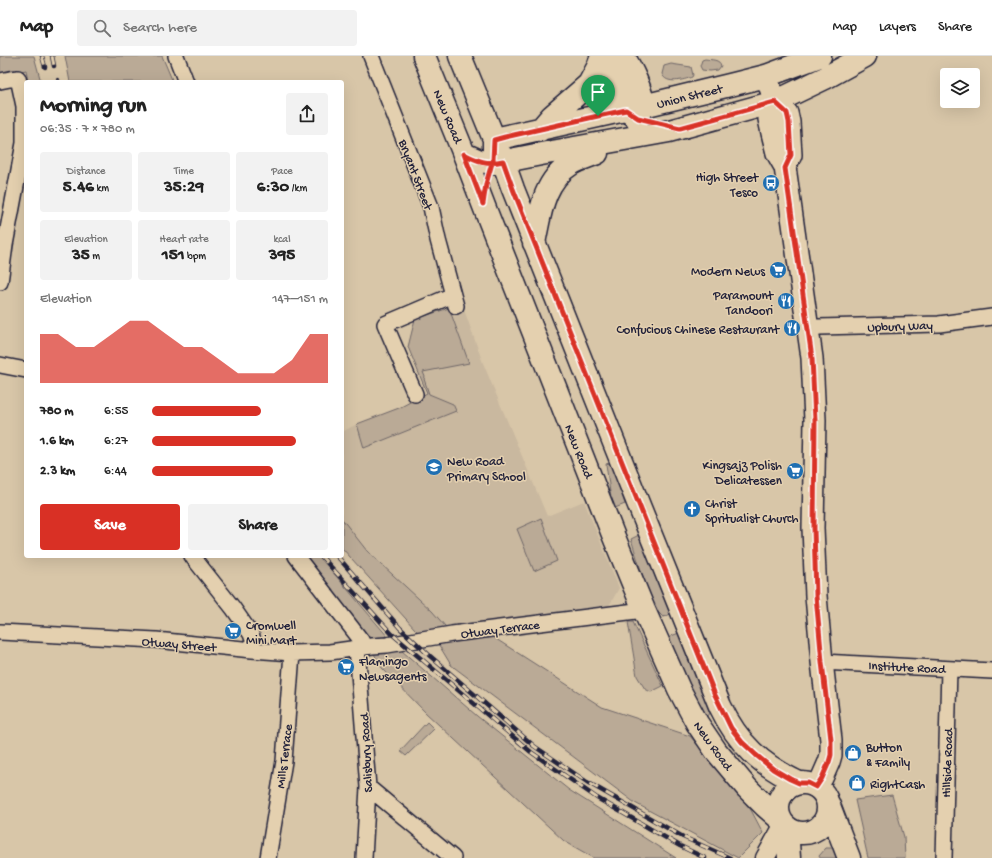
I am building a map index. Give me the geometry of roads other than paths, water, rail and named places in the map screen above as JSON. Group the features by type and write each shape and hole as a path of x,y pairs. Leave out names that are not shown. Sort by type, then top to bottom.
{"main road":[{"name":"New Road","path":"424,56 644,610 681,694 697,723 716,751 747,788 784,824"},
{"name":"New Road","path":"460,56 494,140 498,162 513,189 720,706 731,728 748,748 773,769 814,791"},
{"path":"603,56 635,112 680,128"},
{"path":"540,130 552,116 588,84 603,56"},
{"path":"534,243 546,193 550,184 558,174 575,161 590,156 624,139 635,112 640,91 623,56"},
{"name":"Union Street","path":"494,140 635,112 766,76 820,56"},
{"path":"464,154 480,161 498,162 660,133 775,102 825,78 865,56"},
{"path":"766,76 775,102 769,119 777,153 785,168 812,358 815,420 814,528 816,596 831,740 831,755 829,762 814,791"},
{"path":"483,204 486,184 498,162"},
{"path":"790,858 784,824 778,809 781,797 788,788 814,791"},
{"path":"784,824 791,830 798,833 814,831 820,827 825,821 828,813 814,791"},
{"path":"814,791 842,839 849,858"}],"street":[{"path":"176,56 185,80"},
{"name":"Bryant Street","path":"371,56 431,208 454,300 385,324 415,394"},
{"path":"0,81 18,78 24,106 24,143 5,245 0,282"},
{"name":"Upbury Way","path":"808,329 819,327 939,324 992,317"},
{"path":"0,365 24,370"},
{"path":"194,558 233,608 251,634 253,640 252,650"},
{"path":"298,558 361,640 360,648"},
{"name":"Otway Terrace","path":"360,648 388,645 452,634 644,610"},
{"name":"Otway Street","path":"0,632 156,640 292,653 330,652 360,648"},
{"name":"Salisbury Road","path":"360,648 368,787 364,858"},
{"name":"Mills Terrace","path":"268,858 284,761 292,653"},
{"name":"Institute Road","path":"822,662 992,671"},
{"name":"Hillside Road","path":"944,858 949,669"},
{"path":"368,787 453,858"},
{"path":"765,858 784,824"}],"railway":[{"path":"42,56 45,67"},
{"path":"52,56 54,66"},
{"path":"323,558 392,634 531,752 597,798 680,846 705,858"},
{"path":"339,558 400,628 534,746 587,782 683,837 730,858"}],"place":[{"name":"High Street Tesco","path":"771,183"},
{"name":"Modern News","path":"778,270"},
{"name":"Paramount Tandoori","path":"786,301"},
{"name":"Confucious Chinese Restaurant","path":"792,328"},
{"name":"New Road Primary School","path":"434,467"},
{"name":"Kingsajz Polish Delicatessen","path":"795,471"},
{"name":"Christ Spritualist Church","path":"692,509"},
{"name":"Cromwell Mini Mart","path":"233,631"},
{"name":"Flamingo Newsagents","path":"346,667"},
{"name":"Button & Family","path":"853,753"},
{"name":"RightCash","path":"857,783"}]}
